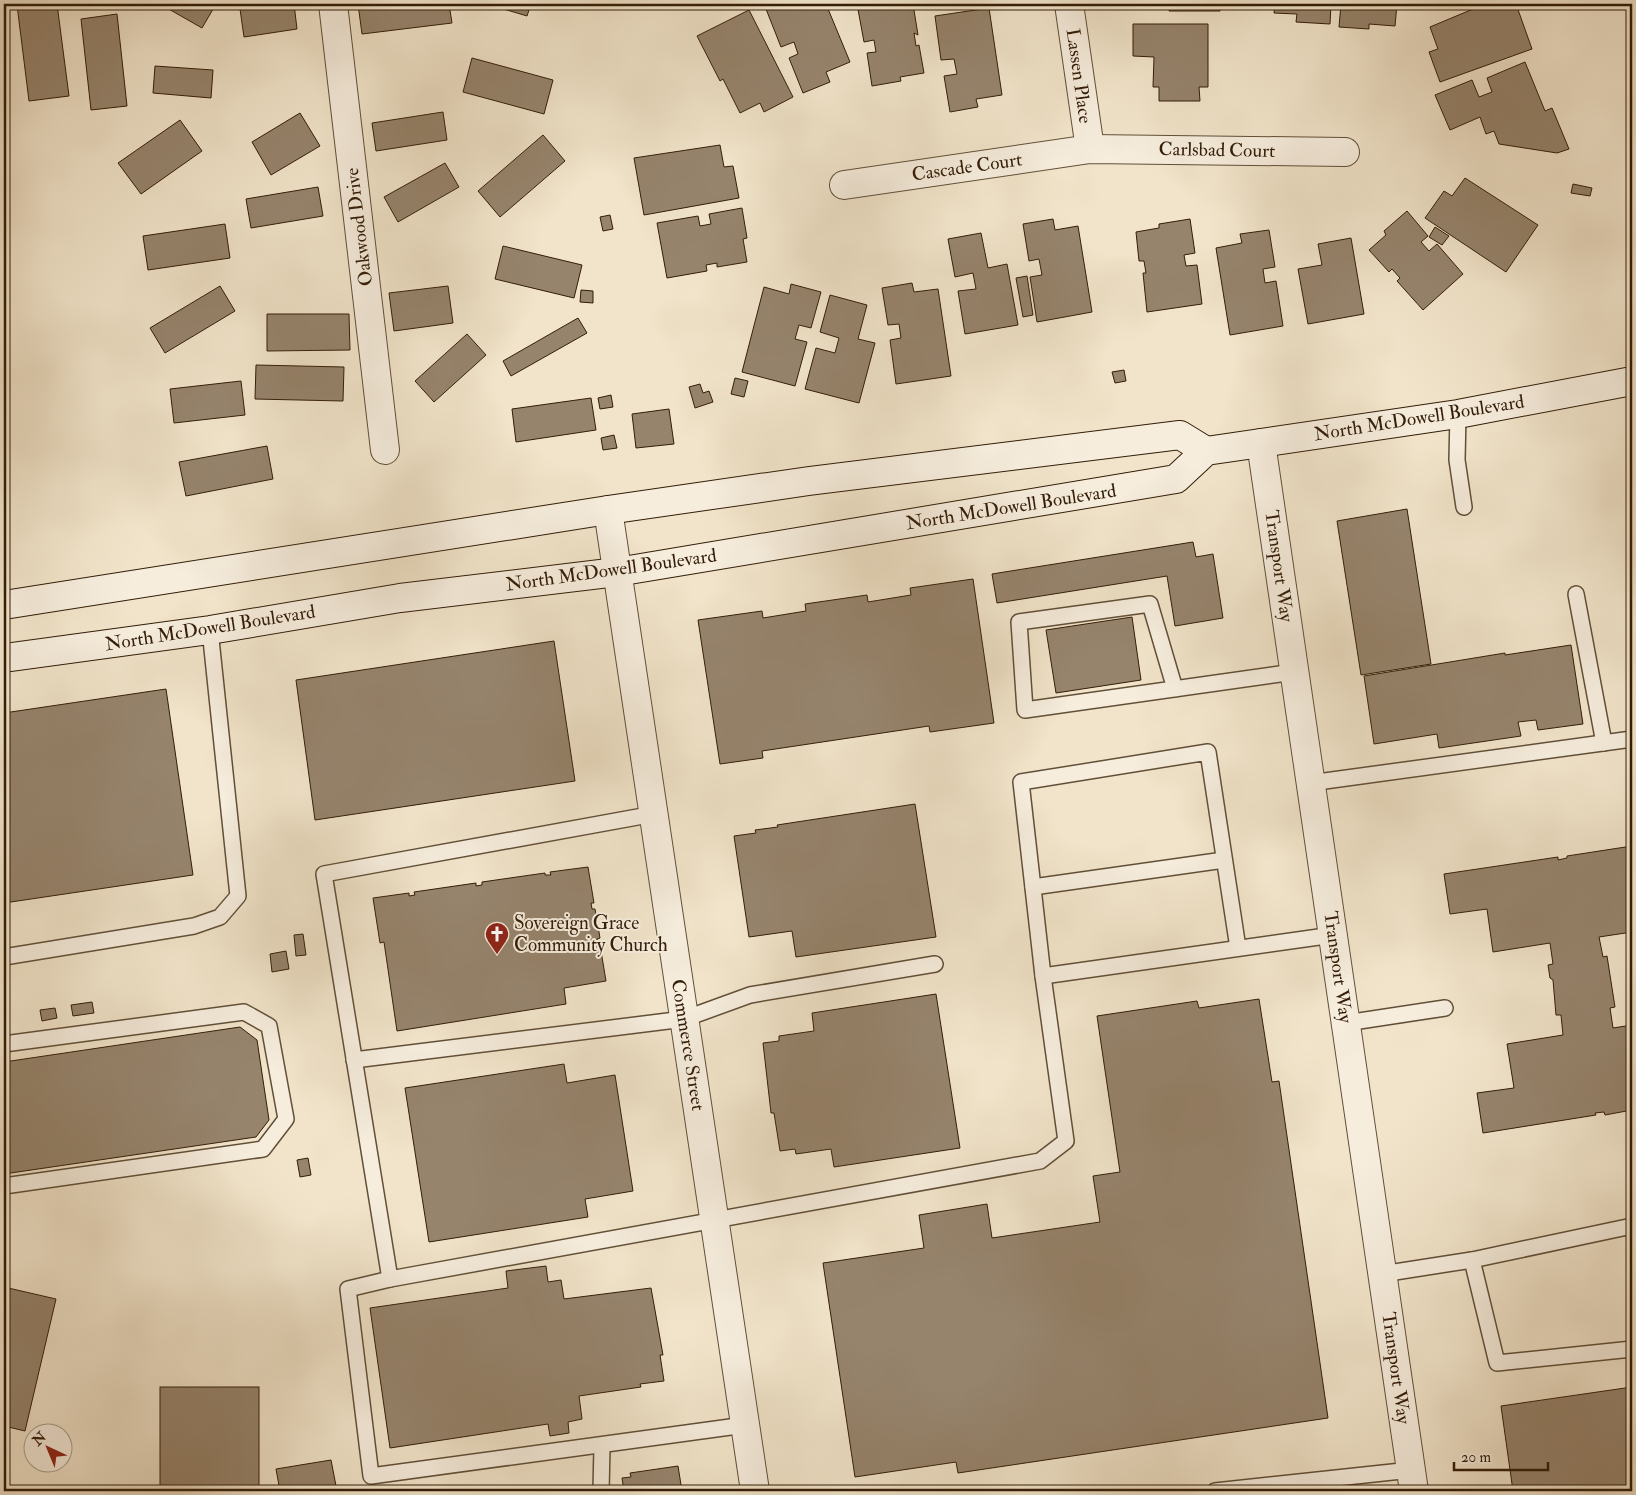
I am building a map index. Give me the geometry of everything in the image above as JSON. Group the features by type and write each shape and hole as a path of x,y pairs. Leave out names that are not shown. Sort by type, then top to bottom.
{"street":[{"name":"Oakwood Drive","path":"333,4 385,450"},
{"name":"Lassen Place","path":"1068,4 1090,149"},
{"name":"Carlsbad Court","path":"1090,149 1345,152"},
{"name":"Cascade Court","path":"844,185 1090,149"},
{"name":"North McDowell Boulevard","path":"4,658 210,630 400,598 617,572 1176,479 1206,451 1458,414 1632,381"},
{"path":"4,605 608,510 809,481 1180,435 1206,451"},
{"name":"Transport Way","path":"1261,443 1412,1481"},
{"name":"Commerce Street","path":"608,510 754,1491"}],"lane":[{"path":"1458,414 1457,460 1464,507"},
{"path":"1576,594 1604,743"},
{"path":"1175,688 1150,604 1019,622 1025,710 1294,672"},
{"path":"4,957 194,926 220,917 238,896 210,630"},
{"path":"1310,783 1632,739"},
{"path":"745,1425 371,1476 348,1289 390,1279 1040,1162 1066,1141 1043,976 1021,782 1208,752 1238,948"},
{"path":"390,1279 324,874 654,814"},
{"path":"1033,886 1224,860"},
{"path":"1043,976 1333,935"},
{"path":"354,1060 684,1019 750,995 935,964"},
{"path":"1346,1023 1445,1008"},
{"path":"4,1044 244,1012 269,1026 286,1119 263,1149 4,1186"},
{"path":"1382,1274 1472,1260 1632,1226"},
{"path":"1472,1260 1497,1363 1632,1349"},
{"path":"601,1491 602,1446"},
{"path":"1215,1491 1412,1481"}],"building":[{"path":"57,4 69,96 29,101 17,5"},
{"path":"160,4 216,4 202,28"},
{"path":"274,4 294,4 297,29 244,37 240,9"},
{"path":"358,4 449,4 452,23 362,34"},
{"path":"487,4 531,4 527,16"},
{"path":"764,4 826,4 850,62 826,72 830,82 803,93 789,58 798,54 794,42 781,47"},
{"path":"857,4 913,4 918,35 914,33 916,46 919,45 924,73 900,77 901,81 872,86 867,53 876,52 874,40 864,42"},
{"path":"1133,4 1220,4 1220,11 1169,11 1170,7 1133,7"},
{"path":"1275,4 1331,4 1330,24 1296,22 1297,14 1274,13"},
{"path":"1341,4 1397,4 1395,26 1369,24 1369,29 1339,27"},
{"path":"1485,4 1516,4 1532,49 1440,82 1429,52 1438,49 1430,27"},
{"path":"989,8 1002,95 976,99 978,107 950,112 944,76 957,74 954,59 941,60 935,16"},
{"path":"749,10 793,97 764,112 760,103 740,113 723,79 720,81 697,36"},
{"path":"117,14 127,106 91,110 81,19"},
{"path":"1133,24 1208,24 1208,87 1199,87 1200,101 1159,101 1159,87 1153,87 1154,57 1133,56"},
{"path":"472,58 553,80 544,114 463,92"},
{"path":"1525,62 1545,111 1552,108 1569,149 1557,153 1499,144 1494,131 1486,134 1480,117 1450,130 1435,95 1472,80 1479,97 1492,92 1487,78"},
{"path":"155,66 213,70 211,98 153,93"},
{"path":"443,112 447,140 376,151 372,123"},
{"path":"300,113 320,146 271,175 252,142"},
{"path":"180,120 202,151 141,194 118,163"},
{"path":"543,135 565,161 500,217 478,191"},
{"path":"720,145 724,167 733,166 739,198 644,215 634,158"},
{"path":"445,163 459,187 398,222 384,197"},
{"path":"1465,178 1538,225 1506,272 1425,218 1444,191 1452,196"},
{"path":"1573,184 1592,188 1590,196 1571,193"},
{"path":"318,187 323,216 251,228 246,199"},
{"path":"742,208 747,238 743,239 747,262 717,267 717,263 706,265 707,271 667,278 657,223 698,216 700,226 711,224 709,214"},
{"path":"1407,211 1428,236 1421,242 1429,251 1437,244 1463,274 1423,310 1397,281 1400,278 1392,269 1389,272 1369,250 1386,235 1384,231"},
{"path":"610,215 613,229 603,231 600,217"},
{"path":"1053,219 1055,230 1078,226 1092,312 1037,322 1030,277 1042,275 1039,259 1029,261 1023,224"},
{"path":"1190,219 1195,253 1184,255 1186,266 1197,265 1202,304 1147,312 1143,273 1146,273 1144,261 1139,261 1136,232 1159,228 1159,224"},
{"path":"225,224 230,258 148,270 143,236"},
{"path":"1435,227 1449,236 1442,245 1429,237"},
{"path":"1269,230 1275,267 1263,269 1265,283 1276,281 1283,326 1230,335 1216,248 1242,243 1240,234"},
{"path":"981,233 988,268 1007,264 1018,325 965,334 958,291 976,289 973,273 955,277 948,239"},
{"path":"1351,238 1364,314 1308,324 1298,269 1322,265 1318,244"},
{"path":"503,246 582,265 574,298 495,279"},
{"path":"1027,276 1033,315 1023,317 1016,278"},
{"path":"912,283 914,292 938,289 951,376 896,384 890,340 901,338 899,324 888,325 882,288"},
{"path":"791,284 821,292 811,328 799,325 795,339 807,342 795,386 742,372 764,287 789,294"},
{"path":"220,286 235,311 165,353 150,328"},
{"path":"448,286 453,323 394,331 389,293"},
{"path":"581,290 593,291 593,303 580,302"},
{"path":"830,295 867,305 858,339 875,343 859,403 805,389 816,348 835,353 839,338 820,332"},
{"path":"267,314 349,314 350,350 267,351"},
{"path":"578,318 587,333 511,376 503,361"},
{"path":"467,334 486,355 434,402 415,381"},
{"path":"256,365 344,367 343,401 255,399"},
{"path":"1124,370 1126,381 1115,383 1112,372"},
{"path":"735,378 748,381 744,397 731,394"},
{"path":"241,381 245,415 174,423 170,389"},
{"path":"700,384 703,393 709,391 713,402 695,408 689,387"},
{"path":"611,395 613,407 600,409 598,398"},
{"path":"591,398 596,430 516,442 512,409"},
{"path":"669,409 674,444 636,448 632,414"},
{"path":"614,435 617,448 603,450 601,438"},
{"path":"267,446 273,479 186,496 179,462"},
{"path":"1407,509 1431,664 1361,675 1337,521"},
{"path":"1193,542 1196,557 1213,554 1223,618 1175,626 1167,576 997,603 992,574"},
{"path":"973,579 994,723 930,732 929,726 762,751 763,758 720,764 698,620 762,611 763,618 806,611 805,604 867,595 868,602 911,595 910,588"},
{"path":"1132,617 1141,680 1056,693 1046,630"},
{"path":"554,641 575,781 315,820 296,680"},
{"path":"1571,645 1583,724 1538,730 1536,720 1518,722 1521,736 1439,748 1437,734 1374,744 1364,676 1505,653 1505,655"},
{"path":"166,689 193,875 4,903 4,713"},
{"path":"915,804 936,937 796,957 792,931 749,937 734,836 756,833 755,830 778,827 777,825"},
{"path":"1632,846 1632,932 1599,937 1603,957 1607,956 1615,1007 1610,1008 1613,1028 1632,1025 1632,1110 1605,1115 1604,1112 1595,1113 1596,1115 1483,1133 1477,1093 1514,1088 1507,1044 1563,1035 1561,1015 1556,1015 1553,980 1550,978 1548,965 1553,964 1550,943 1493,952 1487,909 1450,914 1444,874 1558,857 1558,860 1567,858 1567,856"},
{"path":"588,867 594,903 591,903 592,909 595,909 600,938 597,939 598,946 600,945 606,981 564,988 566,1004 397,1031 384,942 380,943 373,898 409,893 409,896 415,895 414,892 476,883 476,886 482,885 482,882 545,873 545,875 551,875 550,872"},
{"path":"303,934 306,955 296,956 294,935"},
{"path":"286,951 289,969 272,972 270,954"},
{"path":"936,994 960,1148 834,1167 831,1149 796,1154 795,1149 780,1151 774,1113 771,1113 763,1043 779,1041 779,1036 814,1031 812,1013"},
{"path":"1259,999 1272,1082 1279,1081 1328,1418 958,1473 956,1462 855,1477 823,1263 924,1248 919,1215 987,1204 992,1238 1100,1222 1093,1176 1120,1172 1097,1016 1197,1001 1199,1008"},
{"path":"92,1002 94,1013 73,1016 71,1005"},
{"path":"55,1008 57,1018 42,1021 40,1010"},
{"path":"240,1027 257,1040 269,1120 256,1137 4,1174 4,1062"},
{"path":"564,1064 567,1083 615,1075 633,1191 585,1199 588,1217 429,1242 405,1088"},
{"path":"308,1158 311,1175 300,1177 297,1160"},
{"path":"546,1266 548,1282 561,1280 564,1299 651,1288 663,1355 660,1355 664,1381 640,1384 641,1387 579,1396 582,1419 568,1422 569,1433 550,1436 548,1424 390,1448 370,1308 508,1288 506,1271"},
{"path":"4,1287 56,1299 27,1422 22,1422 22,1430 4,1426"},
{"path":"160,1387 259,1387 259,1491 160,1491"},
{"path":"1632,1387 1632,1491 1513,1491 1501,1406"},
{"path":"331,1460 337,1491 280,1491 276,1469"},
{"path":"678,1466 682,1491 624,1491 622,1478 631,1477 630,1473"}],"place":[{"name":"Sovereign Grace Community Church","path":"497,955"}]}
